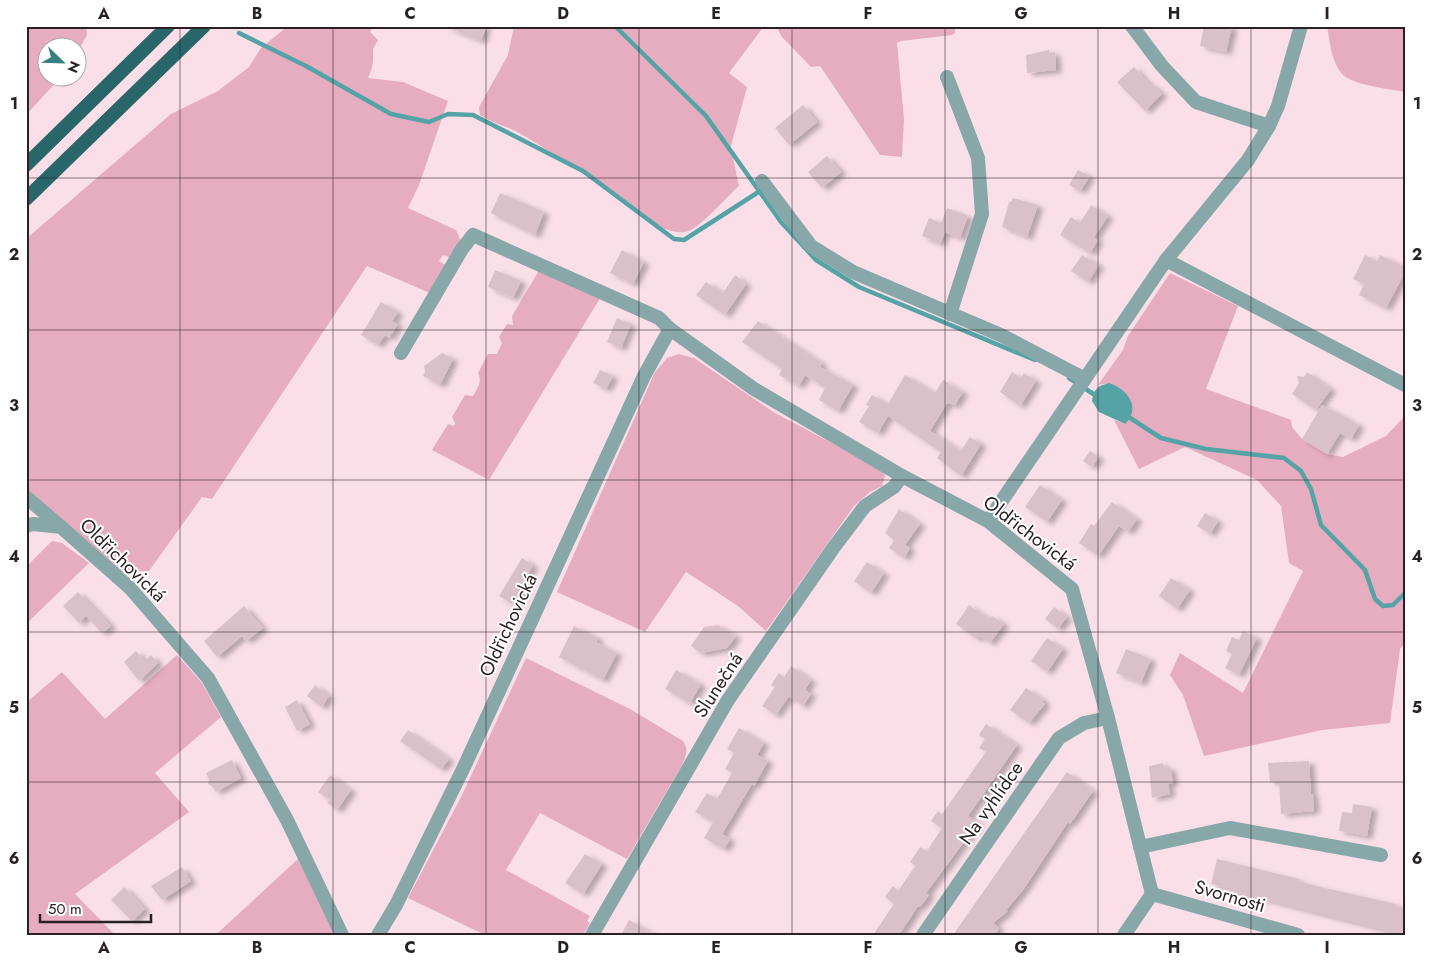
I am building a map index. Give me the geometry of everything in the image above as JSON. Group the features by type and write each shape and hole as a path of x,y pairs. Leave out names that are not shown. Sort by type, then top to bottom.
{"highway":[{"path":"26,165 168,26"},
{"path":"26,199 204,26"}],"street":[{"path":"1132,26 1162,66 1196,102 1269,126"},
{"path":"988,521 1166,260 1248,160 1269,126 1278,106 1301,26"},
{"path":"947,77 978,158 982,214 950,314"},
{"path":"762,181 811,246 854,272 1003,336 1085,379"},
{"name":"Oldřichovická","path":"401,353 462,249 473,235 659,318 670,329 754,389 902,476 988,521 1072,589 1108,718 1152,894"},
{"path":"1166,260 1405,385"},
{"name":"Oldřichovická","path":"378,935 396,905 464,768 640,385 670,329"},
{"name":"Slunečná","path":"592,935 728,700 834,547 865,506 894,487 902,476"},
{"path":"26,497 61,527"},
{"name":"Oldřichovická","path":"26,526 33,524 61,527 130,588 208,678 287,820 342,935"},
{"name":"Na vyhlídce","path":"923,935 1059,738 1084,722 1108,718"},
{"path":"1140,847 1230,828 1381,855"},
{"path":"1124,935 1152,894"},
{"name":"Svornosti","path":"1152,894 1298,935"}],"shaded area":[{"path":"26,26 86,26 87,35 85,38 38,38 38,88 51,88 26,115"},
{"path":"283,26 373,26 370,32 378,40 373,49 372,67 368,78 403,82 448,101 419,185 408,208 456,230 461,241 451,258 443,255 439,261 447,266 430,293 367,266 212,499 202,497 149,571 122,572 26,490 26,239 171,114 218,91 249,67 261,48 283,30"},
{"path":"514,26 764,26 729,73 747,87 729,153 733,158 739,186 705,220 691,230 685,232 670,231 649,221 535,142 516,131 480,115 479,107 508,55"},
{"path":"776,26 955,26 955,33 952,35 897,43 904,119 902,157 880,155 820,66 811,67 782,37"},
{"path":"1327,26 1405,26 1405,92 1362,84 1342,74 1333,57"},
{"path":"541,267 602,295 489,480 432,450 448,424 454,426 455,423 452,417 465,395 473,396 478,387 478,373 488,354 497,354 502,343 499,337 507,324 513,325 512,316"},
{"path":"1170,273 1238,306 1206,389 1291,420 1292,427 1302,439 1327,454 1343,457 1386,436 1403,418 1405,403 1405,643 1400,649 1390,723 1322,730 1204,756 1183,695 1170,675 1180,653 1243,693 1303,571 1289,563 1281,506 1257,480 1185,447 1139,469 1114,420 1125,424 1109,383 1098,385 1123,350 1128,336"},
{"path":"679,354 694,358 775,413 868,462 883,471 885,476 882,486 870,492 854,506 766,631 738,606 686,572 645,632 557,592 655,372 667,358"},
{"path":"52,541 62,543 89,563 26,624 26,567"},
{"path":"177,655 202,683 221,717 155,773 189,812 75,894 115,935 26,935 26,703 62,672 105,719"},
{"path":"526,658 630,709 683,741 686,747 686,756 682,765 627,859 540,813 506,870 590,916 587,921 590,923 583,935 485,935 408,898 461,797"},
{"path":"299,858 337,935 215,935 221,930"}],"water":[{"path":"1109,383 1116,386 1130,399 1132,411 1130,418 1125,424 1099,412 1092,401 1097,389"}],"building":[{"path":"444,26 486,26 481,41"},
{"path":"1204,26 1232,26 1226,52 1200,46"},
{"path":"1049,50 1049,53 1055,52 1056,70 1027,73 1026,55"},
{"path":"1134,67 1151,86 1152,84 1162,94 1145,111 1117,82"},
{"path":"803,105 817,122 789,145 775,128"},
{"path":"827,156 841,172 822,188 808,172"},
{"path":"1078,170 1090,176 1080,191 1069,185"},
{"path":"500,193 544,212 535,235 491,213"},
{"path":"1013,198 1038,205 1027,237 1002,227 1009,202"},
{"path":"1091,205 1108,216 1094,237 1098,240 1090,253 1060,235 1071,217 1080,223"},
{"path":"947,208 968,216 960,238 945,232 940,244 922,236 929,218 941,223"},
{"path":"622,250 644,262 633,284 610,273"},
{"path":"1082,255 1099,265 1088,282 1071,271"},
{"path":"1365,255 1377,261 1380,255 1405,267 1405,272 1386,308 1359,295 1364,284 1353,279"},
{"path":"495,270 521,281 513,298 488,287"},
{"path":"735,275 746,284 725,315 696,295 706,282 723,293"},
{"path":"381,302 398,312 392,321 398,324 389,338 385,335 378,345 361,335"},
{"path":"617,318 631,324 621,348 607,342"},
{"path":"758,321 822,363 820,367 853,385 838,411 819,400 825,388 805,375 799,386 779,375 782,369 742,342"},
{"path":"442,353 453,359 440,385 423,376 425,372 424,366"},
{"path":"600,370 613,376 606,389 593,383"},
{"path":"1012,372 1021,378 1024,373 1036,381 1020,406 1000,392"},
{"path":"1307,372 1331,389 1316,410 1292,394 1299,383 1297,376 1304,377"},
{"path":"905,375 935,393 943,380 963,392 955,405 947,403 930,431 961,451 970,437 981,444 961,476 937,458 941,452 888,416 878,433 859,422 869,406 866,405 872,395 888,404"},
{"path":"1322,405 1359,425 1351,439 1340,433 1327,454 1302,439"},
{"path":"1090,451 1099,457 1092,467 1083,461"},
{"path":"1040,485 1062,500 1047,522 1025,507"},
{"path":"1112,502 1137,519 1128,532 1119,526 1098,556 1079,543 1091,524 1094,526"},
{"path":"899,509 920,524 905,545 910,548 904,558 889,548 894,540 885,533"},
{"path":"1205,513 1218,521 1210,534 1197,526"},
{"path":"522,558 533,565 522,587 526,589 516,606 499,596"},
{"path":"867,562 884,573 871,593 854,581"},
{"path":"1171,578 1190,590 1177,609 1159,596"},
{"path":"78,592 111,626 102,633 86,616 79,623 63,606"},
{"path":"969,605 989,619 992,616 1004,624 990,643 979,636 977,639 956,624"},
{"path":"244,606 263,628 246,641 242,636 217,657 204,641"},
{"path":"1054,607 1067,617 1058,629 1045,619"},
{"path":"718,625 736,636 727,648 701,653 691,646 704,627"},
{"path":"574,626 598,638 596,642 617,653 603,680 559,657"},
{"path":"1243,631 1257,638 1239,675 1225,668 1232,654 1226,651 1232,637 1239,640"},
{"path":"1047,638 1063,649 1047,672 1031,661"},
{"path":"1126,649 1151,659 1141,683 1116,673"},
{"path":"136,651 144,661 151,655 158,663 139,681 124,662"},
{"path":"791,666 811,680 805,690 811,694 803,706 789,696 776,715 762,706 775,687 771,685 779,673 784,677"},
{"path":"676,670 701,684 690,703 665,689"},
{"path":"315,685 329,696 322,707 307,696"},
{"path":"1026,688 1044,700 1042,702 1045,704 1029,723 1010,710"},
{"path":"297,700 310,724 297,731 285,707"},
{"path":"986,724 1017,745 968,816 978,823 926,893 929,895 920,907 918,906 899,935 873,935 894,904 885,897 893,886 898,891 915,866 910,862 920,847 927,851 942,828 931,821 938,811 942,814 986,752 979,748 985,739 979,735"},
{"path":"739,728 764,743 757,755 768,761 722,834 730,839 724,849 704,838 713,822 695,812 707,793 717,799 732,773 725,769 734,753 727,749"},
{"path":"408,730 449,759 441,769 400,741"},
{"path":"232,760 241,778 216,792 208,784 209,780 206,773"},
{"path":"1309,761 1314,811 1281,814 1279,781 1270,782 1268,763"},
{"path":"1163,763 1164,768 1170,767 1173,783 1168,784 1170,794 1152,798 1149,766"},
{"path":"1067,772 1093,791 1070,824 1068,822 1023,890 1006,910 1008,911 993,923 999,928 995,935 953,935"},
{"path":"330,775 351,790 337,810 327,803 330,800 318,792"},
{"path":"1353,804 1372,807 1367,836 1339,831 1342,812 1352,813"},
{"path":"585,854 602,864 583,894 565,883"},
{"path":"1217,859 1299,879 1298,881 1316,886 1396,904 1395,906 1405,908 1405,935 1211,884"},
{"path":"182,867 191,881 162,900 151,886"},
{"path":"124,887 145,909 132,921 111,900"},
{"path":"629,920 655,935 621,935"}],"waterway":[{"path":"615,26 706,116 781,222 816,260 859,287 1035,360"},
{"path":"239,33 306,66 391,114 429,122 448,114 473,115 583,171 674,239 684,240 760,191"},
{"path":"1069,378 1098,397"},
{"path":"1127,416 1161,438 1206,449 1284,458 1301,471 1311,489 1321,525 1365,570 1375,599 1383,606 1393,605 1405,593"}]}
